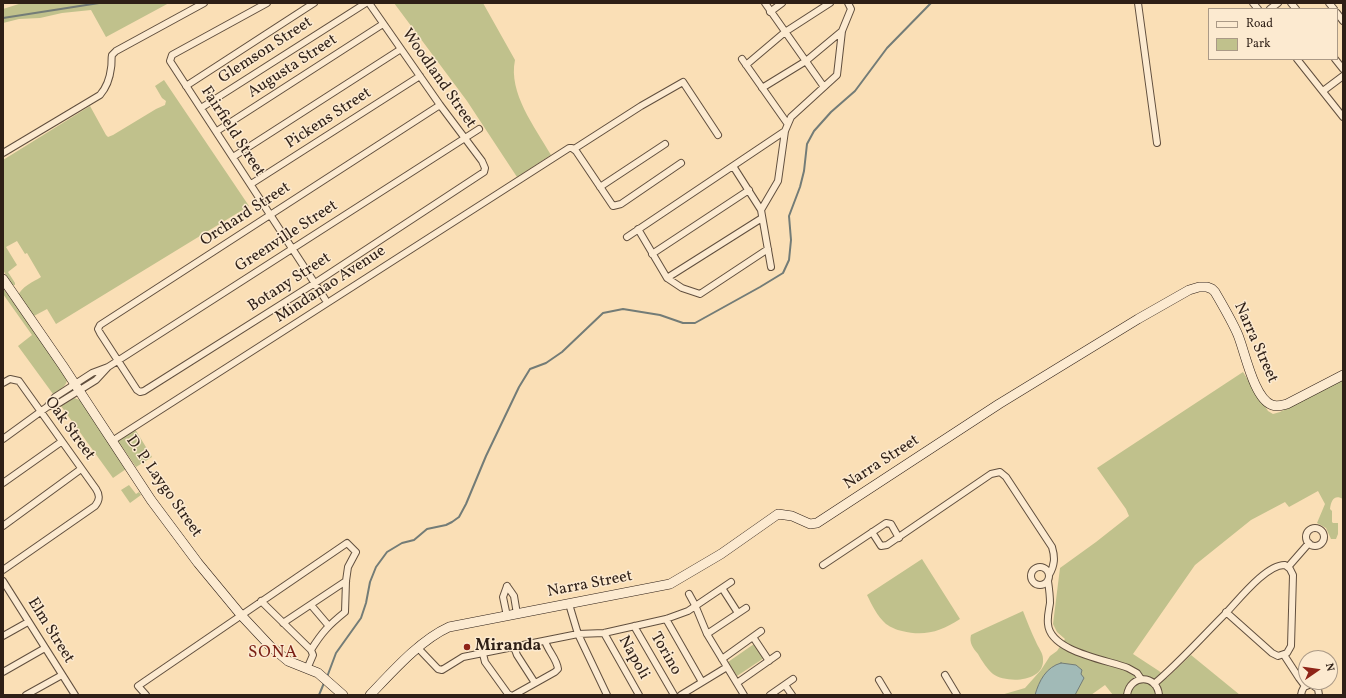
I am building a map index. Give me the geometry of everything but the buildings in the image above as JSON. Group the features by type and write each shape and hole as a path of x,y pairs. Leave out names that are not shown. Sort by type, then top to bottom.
{"street":[{"path":"3,153 100,95 105,89 111,69 112,55 116,51 204,3"},
{"name":"Fairfield Street","path":"266,3 172,55 170,59 186,86 252,184 325,299"},
{"path":"186,86 314,3"},
{"name":"Glemson Street","path":"201,108 366,3"},
{"name":"Woodland Street","path":"369,3 440,105 482,161 485,170"},
{"path":"765,3 824,87"},
{"path":"770,12 782,3"},
{"path":"787,123 744,62 785,32 830,3"},
{"path":"760,210 778,181 785,131 790,117 837,74 842,31 851,9 848,3"},
{"path":"1138,3 1157,143"},
{"name":"Augusta Street","path":"217,131 383,24"},
{"path":"762,88 806,61 842,31"},
{"path":"233,157 401,48"},
{"path":"1299,60 1343,117"},
{"path":"1336,60 1343,69"},
{"name":"Pickens Street","path":"252,184 420,76"},
{"path":"1323,91 1343,76"},
{"path":"681,163 621,204 615,206 611,204 574,149 641,106 683,82 718,135"},
{"name":"Orchard Street","path":"118,360 100,333 98,329 100,325 440,105"},
{"name":"Greenville Street","path":"3,439 47,407 53,398 77,387 92,373 118,360 479,129"},
{"path":"627,237 785,131"},
{"path":"600,187 665,144"},
{"name":"Mindanao Avenue","path":"112,441 565,150 569,148 574,149"},
{"path":"733,166 760,210 771,267"},
{"name":"Botany Street","path":"118,360 137,390 143,392 315,283 482,174 485,170"},
{"path":"652,254 749,190"},
{"path":"667,278 762,218"},
{"path":"638,229 667,278 682,288 700,294 768,249"},
{"name":"D. P. Laygo Street","path":"3,279 77,387 151,500 198,563 241,615 270,646 288,661 318,673 343,695"},
{"name":"Narra Street","path":"370,695 434,634 449,627 670,584 721,554 778,514 792,516 800,521 810,524 817,524 1006,400 1138,319 1190,290 1199,287 1207,287 1212,289 1218,297 1237,333 1250,374 1268,403 1273,406 1287,404 1343,375"},
{"name":"Oak Street","path":"3,383 10,379 14,379 19,382 96,489 99,497 96,506 3,570"},
{"path":"3,483 61,442"},
{"path":"3,526 81,469"},
{"path":"872,532 881,546 887,545 992,474 1000,472 1006,477 1052,547 1054,563 1049,578 1050,601 1047,623 1052,635 1056,640 1070,649 1128,668 1137,673 1141,679"},
{"path":"823,565 886,523 891,524 899,538"},
{"path":"146,695 138,686 347,543 356,552 348,568 345,612 328,625 311,650"},
{"path":"1288,567 1309,543"},
{"path":"1154,684 1245,591 1274,568 1281,565 1288,567 1293,575 1291,646 1289,651 1284,655 1278,656 1272,653 1226,612"},
{"name":"Elm Street","path":"3,581 75,695"},
{"path":"284,623 346,581"},
{"path":"418,648 440,670 463,657 578,634 604,633 666,620 688,611 731,582"},
{"path":"507,616 504,597 507,586 514,596 517,614"},
{"path":"722,588 738,613"},
{"path":"690,594 707,634 744,695"},
{"path":"261,601 311,650 313,655 307,669"},
{"path":"569,604 578,634 607,695"},
{"path":"311,605 328,625"},
{"path":"707,634 746,608"},
{"path":"666,620 702,682"},
{"path":"3,636 28,622"},
{"name":"Torino","path":"634,626 674,695"},
{"path":"722,659 761,631"},
{"name":"Napoli","path":"604,633 638,695"},
{"path":"752,637 769,661"},
{"path":"514,695 536,684 558,669 545,641"},
{"path":"514,647 517,655 536,684"},
{"path":"3,672 45,648"},
{"path":"483,654 485,662 510,695"},
{"path":"1284,655 1298,676"},
{"path":"736,683 777,656"},
{"path":"681,695 727,667"},
{"path":"26,695 62,675"},
{"path":"945,675 957,695"},
{"path":"770,695 793,679"},
{"path":"1127,695 1130,685 1141,679 1150,680 1157,687 1159,695"},
{"path":"880,680 888,695"},
{"path":"785,685 792,695"}],"green space":[{"path":"22,3 169,3 106,37 91,10 62,13 40,18 19,19 3,23 3,9"},
{"path":"394,3 483,3 515,60 515,85 519,97 524,109 551,155 517,177 467,101"},
{"path":"164,80 249,206 56,324 47,309 34,316 18,296 24,287 41,277 27,253 25,254 17,241 6,247 17,265 8,272 15,285 12,285 3,270 3,160 90,106 106,135 108,137 113,135 165,105 166,101 162,98 155,86"},
{"path":"3,288 67,378 65,386 53,394 18,346 32,335 3,294"},
{"path":"1243,372 1268,411 1273,414 1280,412 1343,379 1343,499 1337,497 1335,498 1331,503 1330,509 1332,511 1332,522 1338,523 1338,534 1336,539 1331,539 1326,528 1317,523 1325,504 1318,491 1289,507 1285,502 1251,520 1195,565 1133,654 1167,678 1191,655 1240,695 1113,695 1105,685 1091,695 1001,695 1025,688 1041,670 1050,656 1057,651 1065,639 1057,632 1053,624 1060,568 1129,516 1126,509 1097,468"},
{"path":"74,398 80,400 126,469 113,478 61,406"},
{"path":"135,429 152,457 136,467 118,441"},
{"path":"129,485 136,494 139,492 141,495 130,503 121,490"},
{"path":"922,559 960,619 946,627 932,632 910,633 898,630 883,621 867,595"},
{"path":"1023,611 1042,655 1042,667 1032,676 1024,679 1016,680 999,677 989,670 973,647 971,643 971,635"},
{"path":"754,644 764,658 737,676 728,662"}],"water":[{"path":"1061,663 1076,665 1082,670 1081,674 1084,678 1075,695 1035,695 1047,671"}],"waterway":[{"path":"3,18 99,3"},
{"path":"327,677 336,653 361,618 366,603 370,582 376,567 387,552 402,543 414,540 427,529 446,525 459,517 519,387 530,369 546,363 562,352 603,313 623,309 660,315 683,323 695,323 783,273 789,260 791,240 789,216 800,187 804,171 807,144 814,131 831,112 855,91 887,48 931,3"},
{"path":"319,695 324,683"}],"place":[{"name":"Miranda","path":"467,647"}],"district":[{"name":"SONA","path":"273,654"}]}
